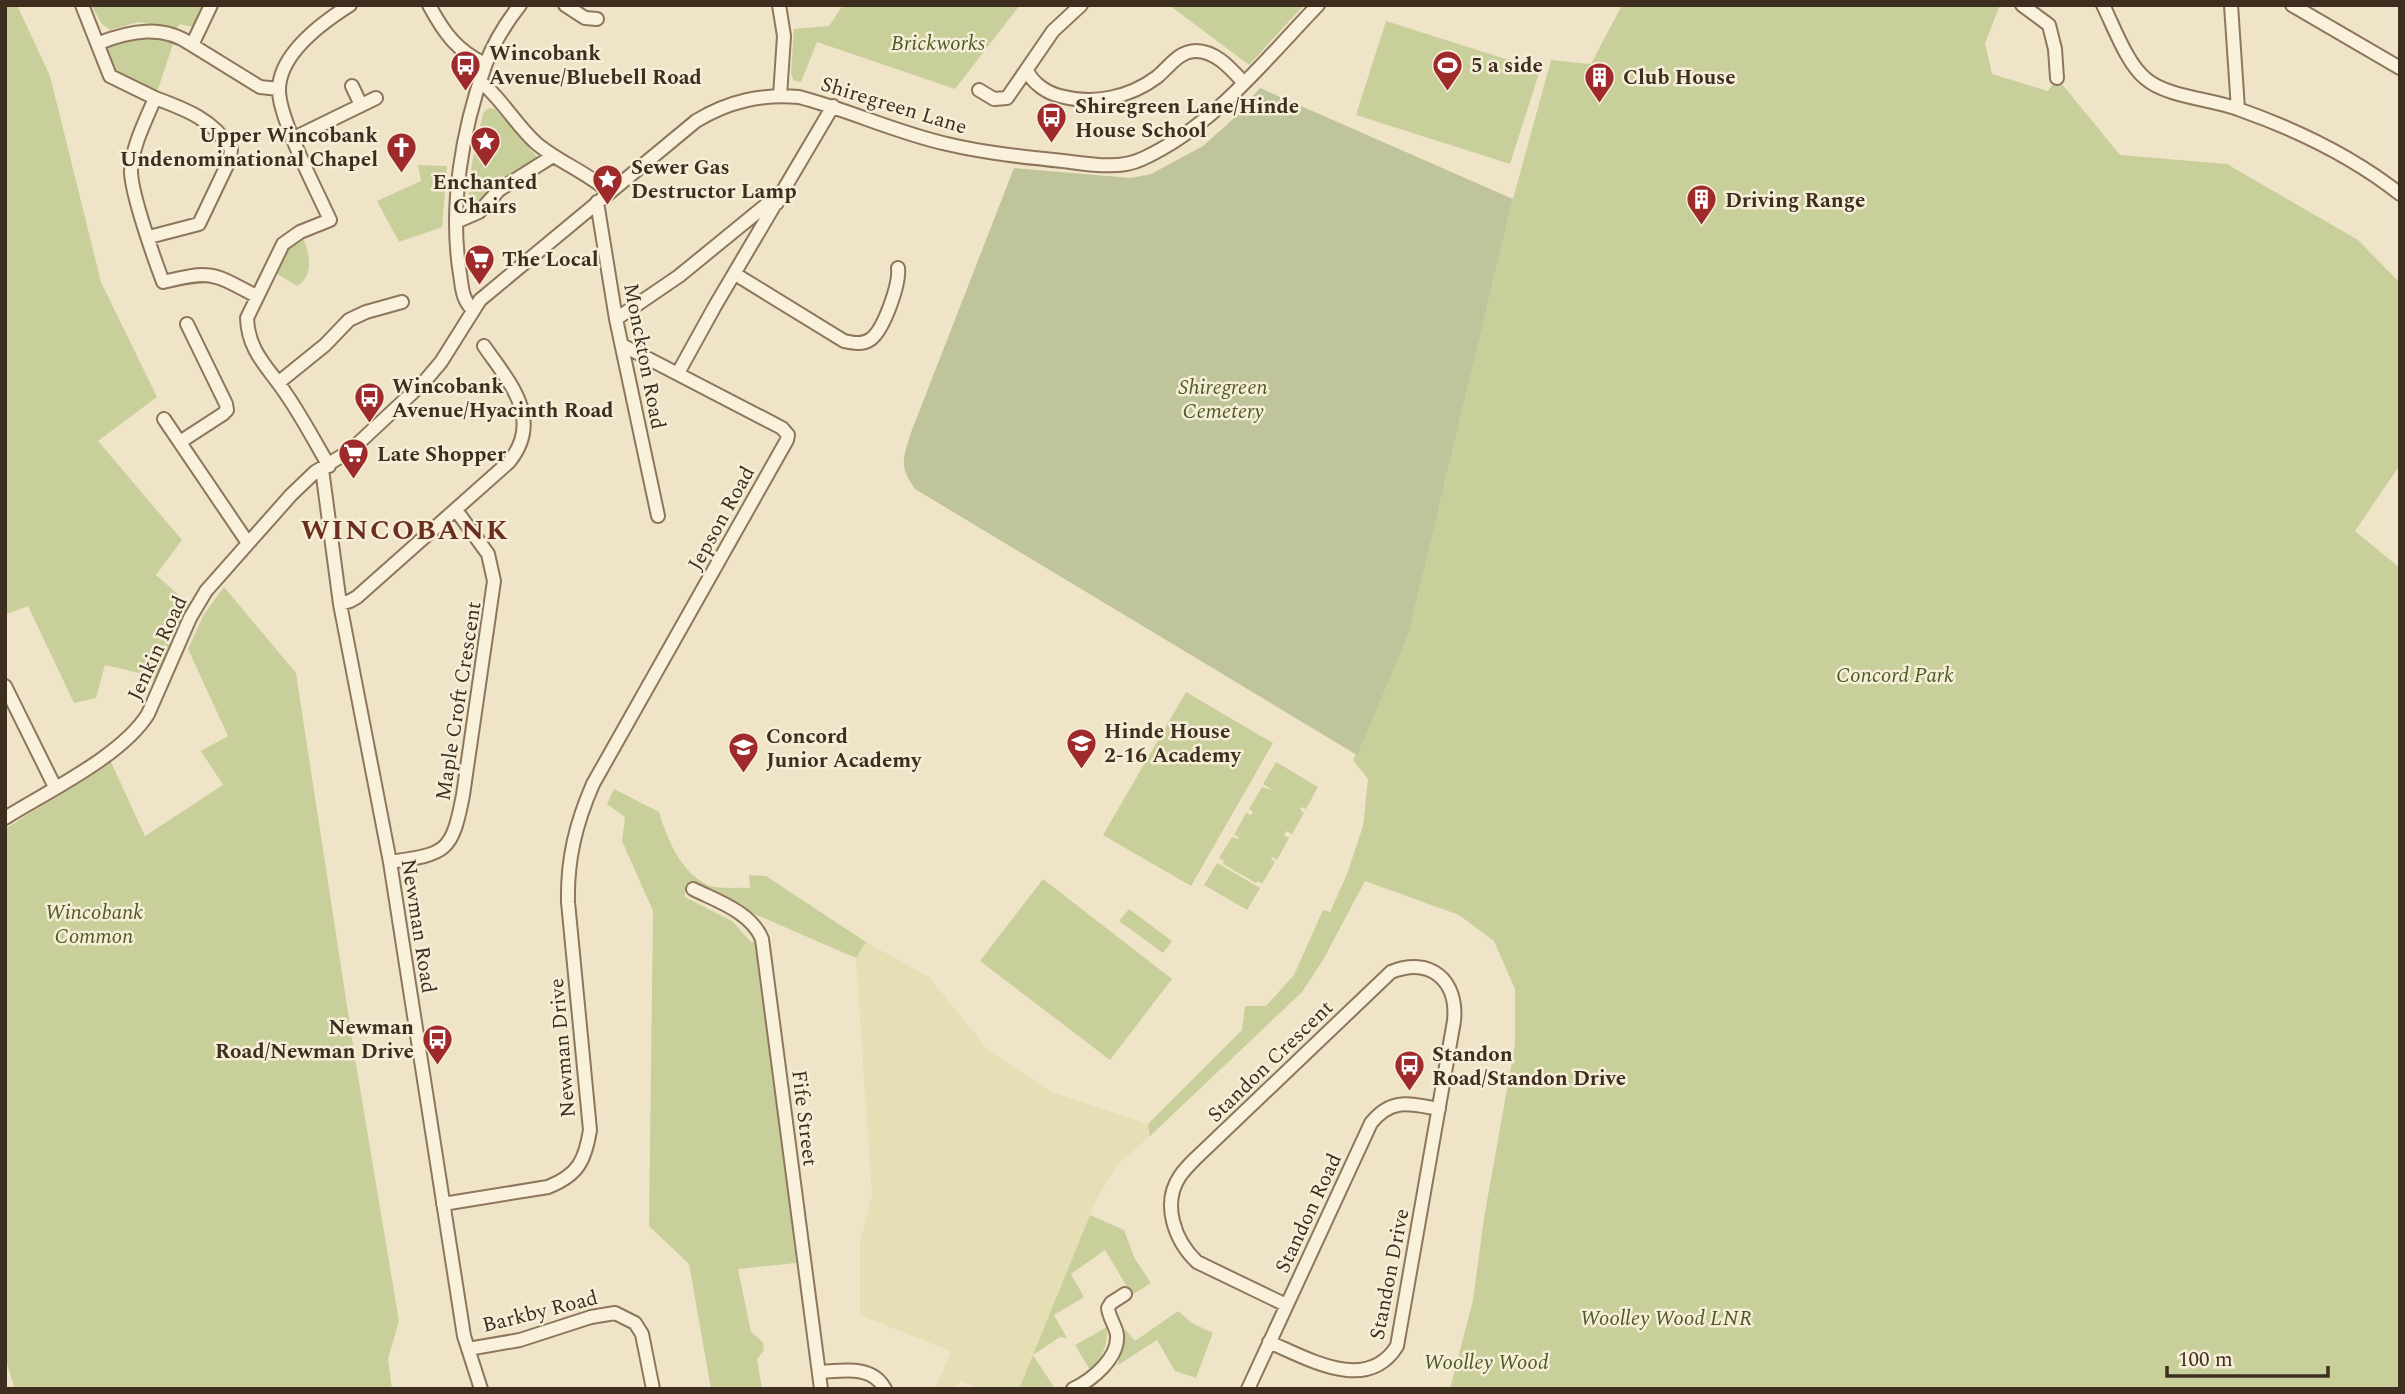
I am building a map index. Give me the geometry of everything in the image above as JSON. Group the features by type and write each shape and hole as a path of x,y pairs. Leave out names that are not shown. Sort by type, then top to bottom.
{"street":[{"path":"82,5 110,76 185,109 211,125 231,149 230,159 199,224 149,237"},
{"path":"192,45 211,5"},
{"path":"325,467 309,431 263,365 247,328 247,318 283,244 300,232 330,220 294,138 279,89 284,72 296,50 310,34 351,5"},
{"path":"429,5 456,46 466,55 485,64"},
{"path":"472,309 466,302 458,263 456,222 461,163 485,64 502,30 520,5"},
{"path":"565,5 585,18 597,19"},
{"path":"779,5 784,36 780,96"},
{"path":"979,90 993,99 1007,98 1053,31 1081,5"},
{"name":"Shiregreen Lane","path":"325,467 365,438 434,372 480,300 696,121 716,109 749,99 799,97 946,144 1002,154 1086,163 1126,164 1140,160 1187,132 1220,106 1318,5"},
{"path":"2022,5 2049,25 2055,49 2057,78"},
{"path":"2103,5 2135,67 2147,80 2163,89 2238,108 2330,149 2366,169 2400,194"},
{"path":"2231,5 2238,108"},
{"path":"2292,5 2400,68"},
{"path":"99,43 121,35 150,30 176,35 260,87 279,89"},
{"path":"1027,71 1030,78 1054,95 1086,101 1103,99 1146,84 1179,56 1196,51 1214,55 1244,83"},
{"path":"480,81 493,92 536,143 589,176 609,192"},
{"path":"352,86 361,105"},
{"path":"155,98 134,151 131,171 163,282 200,273 214,275 256,296"},
{"path":"294,138 376,98"},
{"path":"678,373 833,106"},
{"path":"456,222 479,212 499,190 554,156"},
{"name":"Monckton Road","path":"597,202 616,320 659,516"},
{"path":"616,320 679,276 766,205 777,203"},
{"path":"735,274 844,341 860,343 867,341 877,332 897,288 898,268"},
{"path":"278,383 325,345 349,320 366,312 402,302"},
{"path":"180,442 227,410 187,324"},
{"name":"Jepson Road","path":"593,784 787,440 786,431 782,428 622,345"},
{"path":"340,604 357,597 517,452 524,428 524,414 515,393 484,346"},
{"path":"164,419 248,543"},
{"name":"Jenkin Road","path":"5,818 94,763 140,726 190,618 206,591 306,479 325,467"},
{"name":"Newman Road","path":"325,467 340,604 390,862 468,1349 481,1389"},
{"name":"Maple Croft Crescent","path":"390,862 429,857 438,852 452,839 459,818 494,599 494,581 488,554 456,510"},
{"path":"5,686 55,787"},
{"name":"Newman Drive","path":"443,1204 548,1187 562,1181 582,1161 590,1130 567,873 572,843 593,784"},
{"name":"Fife Street","path":"693,889 730,907 747,919 762,939 821,1389"},
{"name":"Standon Crescent","path":"1286,1305 1197,1262 1188,1253 1179,1241 1172,1216 1174,1188 1180,1176 1391,972 1403,967 1415,967 1436,974 1451,989 1454,999 1454,1021 1439,1109"},
{"name":"Standon Road","path":"1248,1389 1371,1123 1379,1112 1395,1104 1439,1109"},
{"name":"Standon Drive","path":"1269,1342 1347,1373 1360,1374 1370,1371 1392,1355 1400,1333 1439,1109"},
{"path":"1078,1388 1113,1354 1117,1333 1108,1308 1125,1294"},
{"name":"Barkby Road","path":"468,1349 520,1340 598,1315 615,1313 635,1323 642,1334 653,1389"},
{"path":"819,1372 864,1371 878,1378 885,1389"}],"shaded area":[{"path":"866,942 929,977 988,1050 1052,1092 1148,1124 1150,1136 1117,1165 1096,1200 1019,1389 978,1389 961,1381 949,1389 935,1389 951,1351 860,1315 860,1242 872,1195 856,958"}],"green space":[{"path":"5,5 17,5 50,76 101,282 157,397 98,441 182,540 156,575 189,604 158,682 143,674 105,665 96,698 74,703 28,606 5,615"},
{"path":"91,5 208,5 197,28 180,24 177,28 138,22 110,30 102,24"},
{"name":"Brickworks","path":"843,5 1020,5 955,89 817,42 801,82 794,81 791,73 794,29 829,26"},
{"path":"1169,5 1304,5 1249,65"},
{"name":"Concord Park","path":"1622,5 2000,5 1985,43 1992,74 2048,91 2057,78 2120,155 2227,164 2358,240 2400,283 2400,465 2355,531 2400,568 2400,1389 1450,1389 1473,1300 1484,1218 1515,1044 1515,989 1494,941 1459,915 1365,881 1323,960 1302,992 1150,1136 1148,1124 1242,1030 1245,1006 1266,1006 1294,975 1323,910 1330,912 1347,874 1363,826 1368,779 1353,760 1409,633 1513,199 1551,60 1591,64"},
{"name":"5 a side","path":"1386,21 1540,70 1510,164 1356,115"},
{"path":"121,35 176,35 155,98 110,76 99,43"},
{"name":"Shiregreen Cemetery","path":"1260,88 1513,199 1409,633 1357,755 915,489 906,474 904,463 910,435 1014,168 1131,178 1151,174 1203,146 1232,120"},
{"path":"489,108 495,109 538,158 489,191 472,206 468,206 472,163 483,113"},
{"path":"418,165 447,166 442,227 399,242 377,201 421,181"},
{"path":"303,238 309,264 306,277 297,286 274,272 282,256"},
{"name":"Wincobank Common","path":"224,587 296,673 355,1058 399,1321 388,1359 392,1389 15,1389 5,1358 5,829 111,762 145,836 223,785 201,751 228,736 188,649 204,614"},
{"path":"1186,692 1273,743 1191,886 1103,835"},
{"path":"1276,762 1318,787 1306,809 1301,807 1304,813 1292,834 1286,831 1284,835 1289,838 1277,860 1272,857 1275,862 1262,884 1223,864 1224,861 1219,858 1232,837 1238,839 1239,837 1234,835 1246,813 1251,815 1253,812 1249,809 1262,787 1274,791 1263,784"},
{"path":"614,789 659,812 682,862 706,884 721,888 750,888 749,875 766,876 866,942 856,958 685,884 685,897 732,921 751,942 760,939 796,1263 738,1269 751,1332 763,1342 764,1350 757,1359 762,1389 711,1389 689,1264 649,1226 653,911 622,841 625,817 607,804"},
{"path":"1217,863 1260,888 1247,910 1204,885"},
{"path":"1043,879 1172,979 1110,1060 980,961"},
{"path":"1129,909 1172,941 1163,953 1119,921"},
{"path":"1090,1215 1124,1230 1135,1259 1151,1283 1132,1295 1105,1250 1071,1274 1084,1297 1054,1315 1067,1338 1060,1337 1033,1355 1054,1387 1019,1389"},
{"path":"1178,1311 1192,1323 1213,1333 1196,1378 1175,1371 1157,1340 1118,1365 1125,1329 1135,1341"},
{"path":"1107,1327 1104,1350 1090,1370 1075,1345"}],"place":[{"name":"Wincobank Avenue/Bluebell Road","path":"466,92"},
{"name":"5 a side","path":"1448,92"},
{"name":"Club House","path":"1600,104"},
{"name":"Shiregreen Lane/Hinde House School","path":"1052,145"},
{"name":"Enchanted Chairs","path":"485,169"},
{"name":"Upper Wincobank Undenominational Chapel","path":"401,174"},
{"name":"Sewer Gas Destructor Lamp","path":"608,206"},
{"name":"Driving Range","path":"1702,227"},
{"name":"The Local","path":"479,286"},
{"name":"Wincobank Avenue/Hyacinth Road","path":"369,425"},
{"name":"Late Shopper","path":"354,481"},
{"name":"Hinde House 2-16 Academy","path":"1081,770"},
{"name":"Concord Junior Academy","path":"743,775"},
{"name":"Newman Road/Newman Drive","path":"437,1066"},
{"name":"Standon Road/Standon Drive","path":"1409,1093"}],"district":[{"name":"WINCOBANK","path":"405,529"}],"park label":[{"name":"Woolley Wood LNR","path":"1666,1318"},
{"name":"Woolley Wood","path":"1486,1362"}]}
